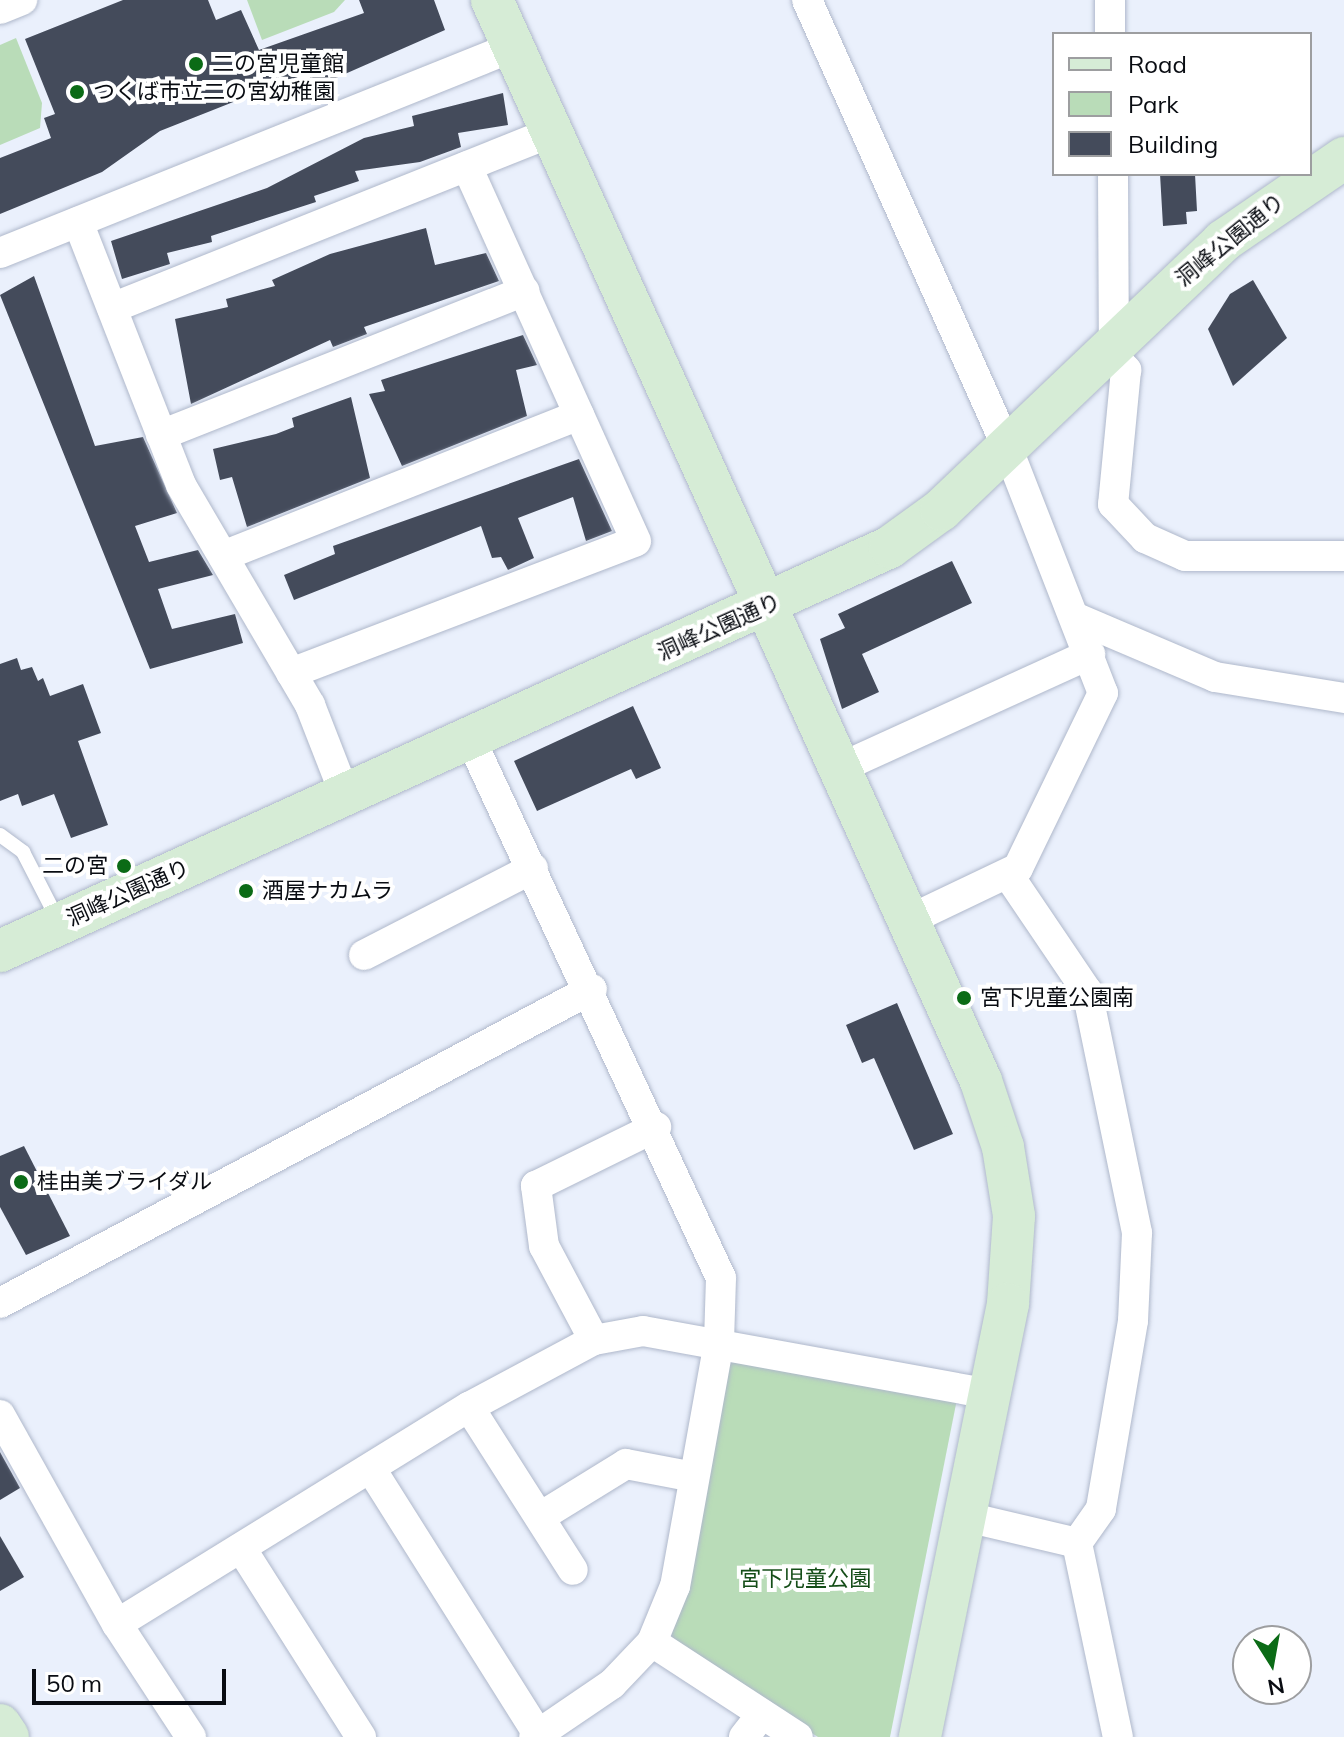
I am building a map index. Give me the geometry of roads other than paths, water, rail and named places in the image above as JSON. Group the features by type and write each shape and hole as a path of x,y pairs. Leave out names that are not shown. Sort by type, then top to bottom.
{"street":[{"path":"0,9 22,0"},
{"path":"492,0 981,1081 1011,1182 1013,1259 967,1517 920,1737"},
{"path":"807,0 1007,447 1079,619 1101,707 1009,876 909,920"},
{"path":"1110,0 1110,32"},
{"path":"0,253 513,47"},
{"path":"112,308 552,132"},
{"name":"洞峰公園通り","path":"0,951 767,606 917,529 1223,241 1344,158"},
{"path":"291,673 636,541 467,166"},
{"path":"1113,176 1111,346 1126,370 1113,504 1145,538 1185,556 1344,556"},
{"path":"78,222 161,435 223,556 291,673 345,795"},
{"path":"161,435 524,291"},
{"path":"223,556 579,415"},
{"path":"1079,619 1215,677 1344,698"},
{"path":"840,768 1090,654"},
{"path":"371,1469 536,1736 612,1684 652,1642 675,1586 719,1342 716,1255 470,738"},
{"path":"364,955 533,868"},
{"path":"1009,876 1087,991 1137,1233 1133,1321 1101,1509 1077,1543 1118,1737"},
{"path":"0,1303 592,989"},
{"path":"594,1340 544,1246 536,1186 656,1127"},
{"path":"117,1624 469,1407 594,1340 643,1331 719,1342 990,1394"},
{"path":"469,1407 573,1570"},
{"path":"0,1415 117,1624 191,1737"},
{"path":"540,1517 626,1464 694,1477"},
{"path":"967,1517 1077,1543"},
{"path":"241,1548 361,1737"},
{"path":"652,1642 753,1725 798,1737"},
{"path":"0,1725 8,1737"}],"lane":[{"path":"0,835 28,859 60,924"}],"place":[{"name":"二の宮児童館","path":"196,64"},
{"name":"つくば市立二の宮幼稚園","path":"77,92"},
{"name":"二の宮","path":"124,866"},
{"name":"酒屋ナカムラ","path":"246,891"},
{"name":"宮下児童公園南","path":"964,998"},
{"name":"桂由美ブライダル","path":"21,1182"}],"park label":[{"name":"宮下児童公園","path":"805,1579"}]}
